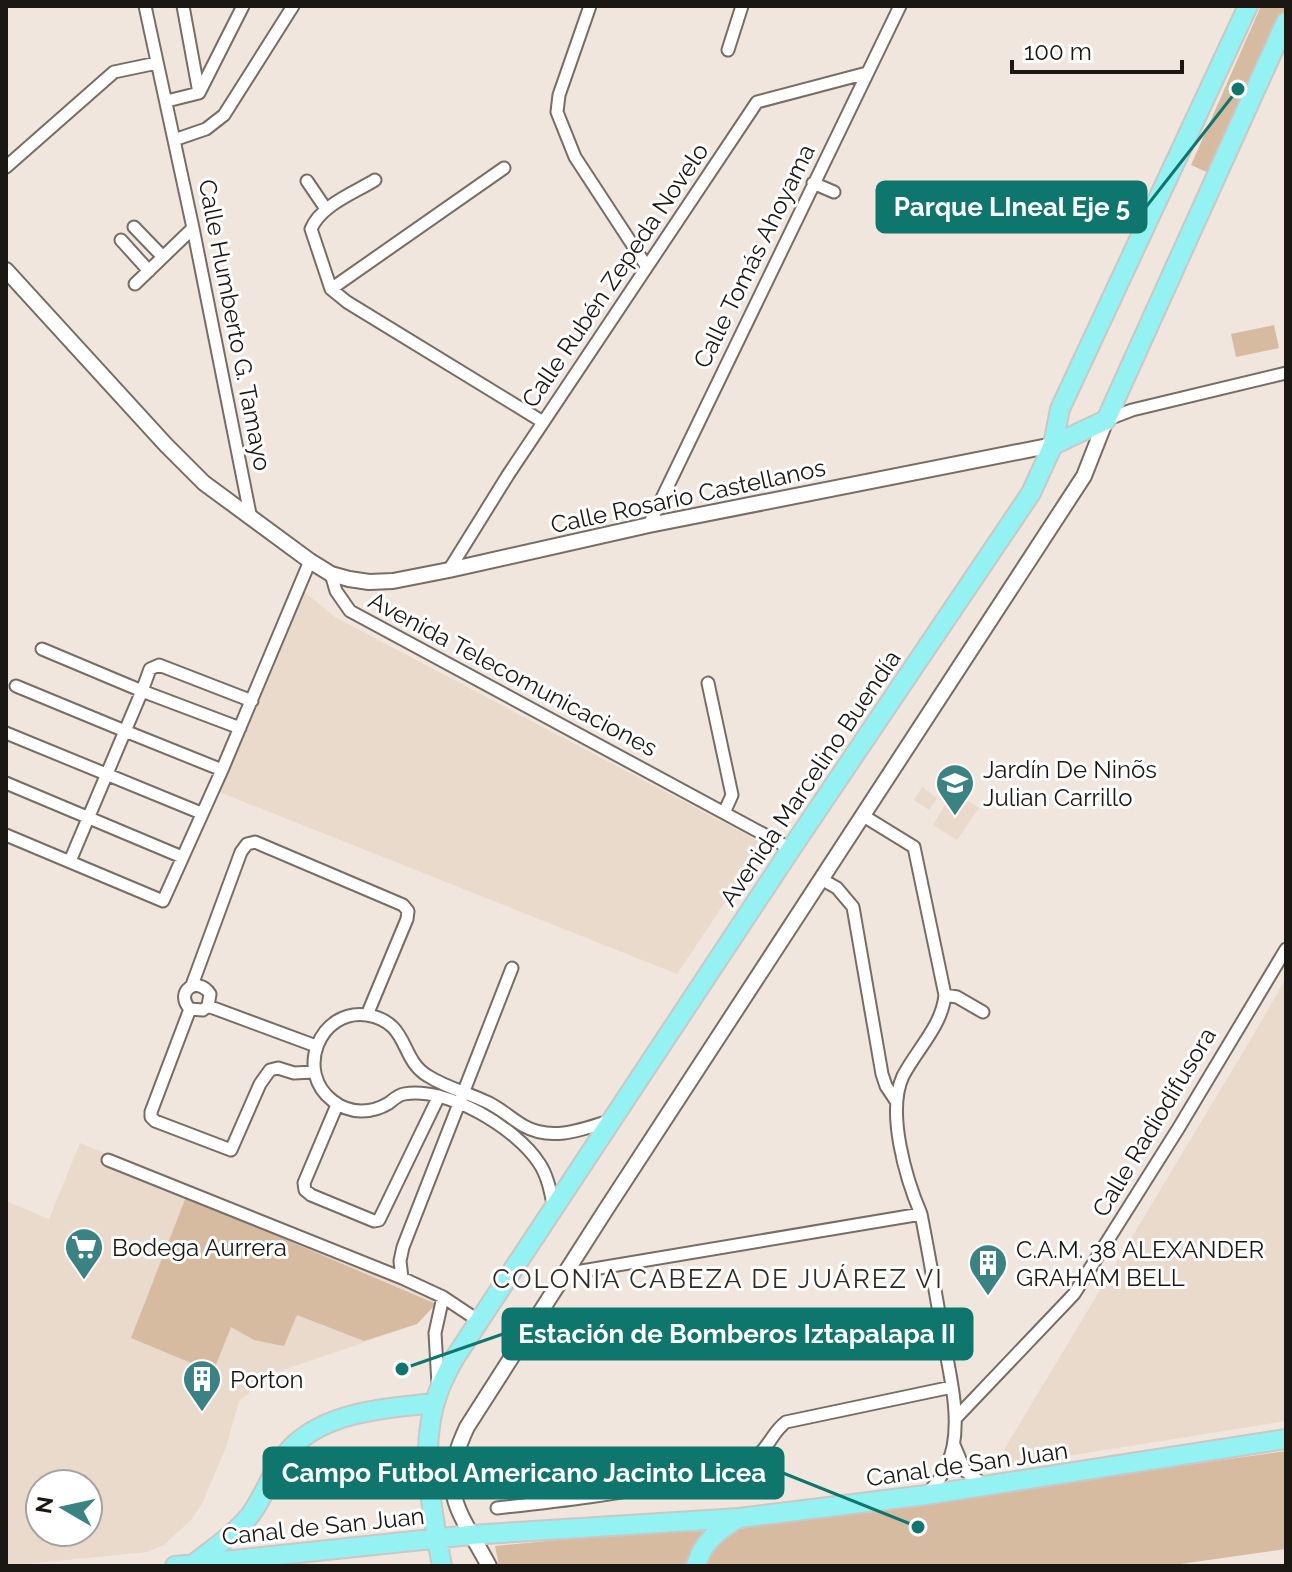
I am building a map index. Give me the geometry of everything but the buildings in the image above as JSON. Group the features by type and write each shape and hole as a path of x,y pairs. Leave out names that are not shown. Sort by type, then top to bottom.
{"main road":[{"name":"Avenida Marcelino Buendía","path":"442,1566 429,1493 428,1458 436,1397 454,1359 1031,493 1053,445 1060,409 1248,6"},
{"path":"1053,445 1106,420 1286,22"},
{"path":"194,1563 242,1524 253,1511 280,1462 293,1446 309,1434 346,1417 436,1397"},
{"name":"Canal de San Juan","path":"194,1563 470,1535 739,1518 986,1487 1286,1439"},
{"path":"696,1566 706,1543 720,1529 739,1518"},
{"path":"194,1563 300,1566"}],"street":[{"name":"Calle Humberto G. Tamayo","path":"145,6 252,520"},
{"path":"183,6 199,93"},
{"path":"167,101 199,93 243,6"},
{"path":"174,140 206,129 224,115 293,6"},
{"path":"590,6 559,95 557,112 575,157 647,267"},
{"path":"728,50 742,6"},
{"name":"Calle Tomás Ahoyama","path":"649,525 900,6"},
{"path":"6,167 114,72 157,63"},
{"name":"Calle Rubén Zepeda Novelo","path":"449,570 543,422 757,102 867,73"},
{"path":"331,289 504,168"},
{"path":"375,180 315,219 311,229 331,289 347,302 543,422"},
{"path":"307,181 326,209"},
{"path":"813,183 834,192"},
{"path":"134,227 163,257"},
{"path":"135,284 193,228"},
{"path":"121,240 149,271"},
{"path":"6,270 204,483 331,574"},
{"path":"489,1566 470,1535 455,1502 452,1487 457,1449 467,1427 1084,476 1106,420 1132,410 1286,373"},
{"name":"Calle Rosario Castellanos","path":"331,574 369,582 393,581 649,525 1053,445"},
{"path":"6,835 163,901 310,561"},
{"name":"Avenida Telecomunicaciones","path":"331,574 336,591 350,611 791,849"},
{"path":"42,649 240,728"},
{"path":"70,861 150,669 159,665 252,701"},
{"path":"708,683 732,795 724,813"},
{"path":"16,686 222,770"},
{"path":"6,733 201,813"},
{"path":"6,783 182,857"},
{"path":"862,815 914,847 945,995 944,1008 902,1078 896,1101 897,1123 910,1189 921,1214 955,1419 953,1444 944,1475 926,1495"},
{"path":"316,1046 185,1004 184,997 196,985 197,970 241,852 247,844 255,842 403,905 408,911 367,1015"},
{"path":"823,880 837,888 853,907 882,1074 896,1101"},
{"name":"Calle Radiodifusora","path":"955,1419 1074,1294 1286,949"},
{"path":"402,1278 400,1261 403,1247 512,968"},
{"path":"196,985 210,994 151,1117 225,1149 234,1148 260,1084 270,1070 278,1068 303,1074 314,1072"},
{"path":"945,995 971,1003 983,1012"},
{"path":"554,1210 540,1164 528,1149 494,1121 461,1099 426,1075 415,1066 393,1025 367,1015 353,1015 333,1024 316,1046 314,1072 320,1088 337,1105 348,1110 380,1108 401,1094 439,1096 461,1099 490,1103 541,1133 569,1132 613,1120"},
{"path":"337,1105 304,1183 305,1190 374,1221 379,1220 439,1096"},
{"path":"108,1160 402,1278 443,1297 479,1321"},
{"path":"564,1274 921,1214"},
{"path":"436,1397 435,1333 443,1297"},
{"path":"497,1508 613,1495 710,1475 752,1460 763,1451 775,1430 786,1422 952,1387"},
{"path":"953,1444 965,1471 986,1487"}],"shaded area":[{"path":"1261,6 1286,6 1286,13 1213,175 1191,165"},
{"path":"1274,325 1279,348 1236,357 1231,334"},
{"path":"303,591 335,617 764,844 677,974 217,791"},
{"path":"922,787 937,798 929,810 914,800"},
{"name":"Jardín De Ninõs Julian Carrillo","path":"953,791 979,808 957,840 933,825"},
{"path":"1286,978 1286,1421 993,1468 1251,1039"},
{"path":"80,1143 441,1293 436,1304 417,1324 272,1374 239,1401 226,1447 202,1504 191,1520 164,1545 147,1552 6,1566 6,1201 49,1219"},
{"path":"186,1197 436,1304 417,1324 364,1341 297,1315 284,1346 254,1340 231,1327 213,1372 131,1338"},
{"path":"1286,1451 1286,1549 1166,1566 704,1566 720,1539 750,1527"},
{"path":"712,1525 694,1544 687,1566 499,1566 495,1546"}],"place":[{"name":"Parque LIneal Eje 5","path":"1238,89"},
{"name":"Jardín De Ninõs Julian Carrillo","path":"955,817"},
{"name":"Bodega Aurrera","path":"84,1281"},
{"name":"C.A.M. 38 ALEXANDER GRAHAM BELL","path":"988,1297"},
{"name":"Estación de Bomberos Iztapalapa II","path":"402,1369"},
{"name":"Porton","path":"202,1413"},
{"name":"Campo Futbol Americano Jacinto Licea","path":"918,1527"}],"district":[{"name":"COLONIA CABEZA DE JUÁREZ VI","path":"718,1279"}]}
